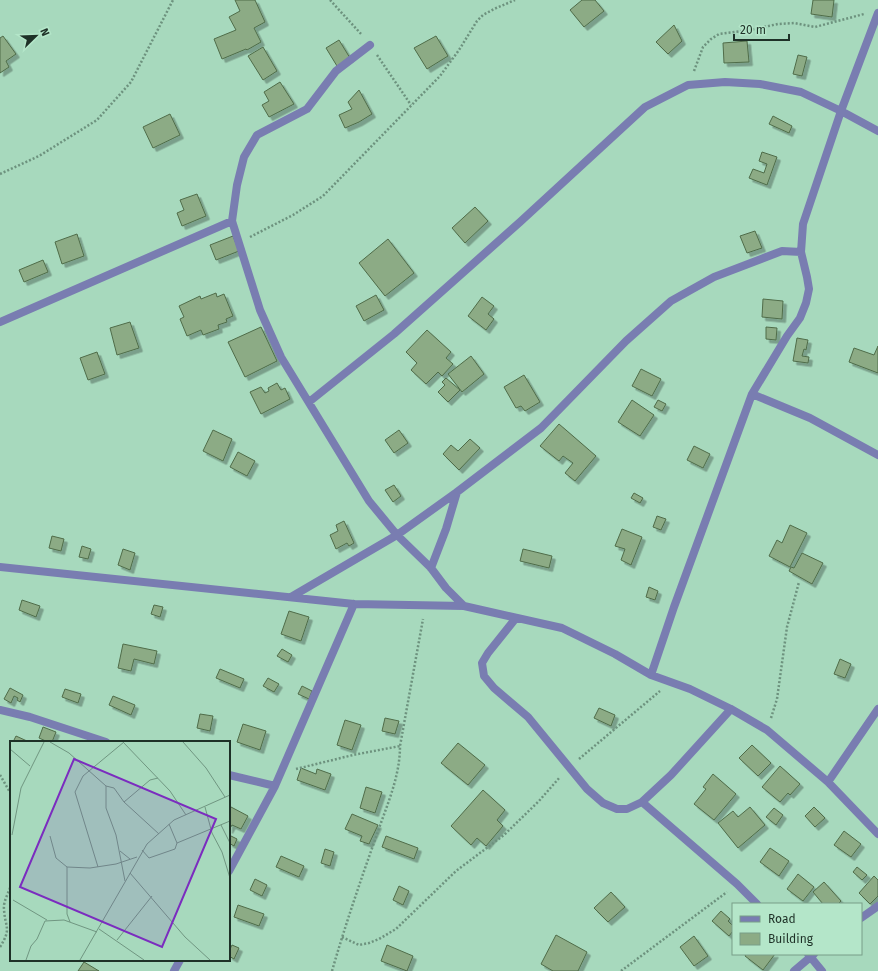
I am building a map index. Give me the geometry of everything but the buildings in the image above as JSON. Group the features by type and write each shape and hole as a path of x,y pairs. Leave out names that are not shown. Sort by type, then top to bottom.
{"street":[{"path":"651,675 674,607 752,394 800,318 806,303 808,289 807,277 801,252 803,224 874,12"},
{"path":"370,45 336,72 307,109 257,135 244,157 237,185 232,221 260,310 281,357 369,501 397,535 431,568 446,588 464,606"},
{"path":"309,402 394,334 520,222 645,107 688,85 725,82 760,84 801,92 878,131"},
{"path":"0,322 232,221"},
{"path":"291,597 397,535 457,492 541,428 626,341 671,301 714,277 782,251 801,252"},
{"path":"752,394 810,418 878,455"},
{"path":"431,568 446,529 457,492"},
{"path":"0,567 354,604 464,606 562,628 615,654 651,675 690,690 731,709 767,730 828,782 878,834"},
{"path":"230,869 280,774 354,604"},
{"path":"516,618 488,653 482,663 484,676 494,688 528,717 568,768 587,789 603,803 617,809 628,808 642,802 671,774 731,709"},
{"path":"828,782 878,709"},
{"path":"0,710 30,717 103,741"},
{"path":"230,775 274,786"},
{"path":"642,802 737,884 756,903"},
{"path":"862,917 878,906"},
{"path":"794,971 811,955 822,971"},
{"path":"174,971 179,961"}],"path":[{"path":"0,174 39,156 97,120 131,82 173,0"},
{"path":"239,242 292,215 323,196 440,76 459,50 477,20 494,9 515,0"},
{"path":"688,85 703,47 711,39 720,34 778,24 794,23 815,27 874,12"},
{"path":"767,730 777,699 787,627 799,582"},
{"path":"332,971 342,937 395,786 400,760 400,746 425,606"},
{"path":"342,937 359,945 379,939 396,929 456,870 504,835 539,801 568,768 671,683"},
{"path":"280,774 353,755 400,746"},
{"path":"0,775 10,792"},
{"path":"621,971 737,884"},
{"path":"0,947 7,934 4,907 10,888"},
{"path":"0,905 4,907"}]}
